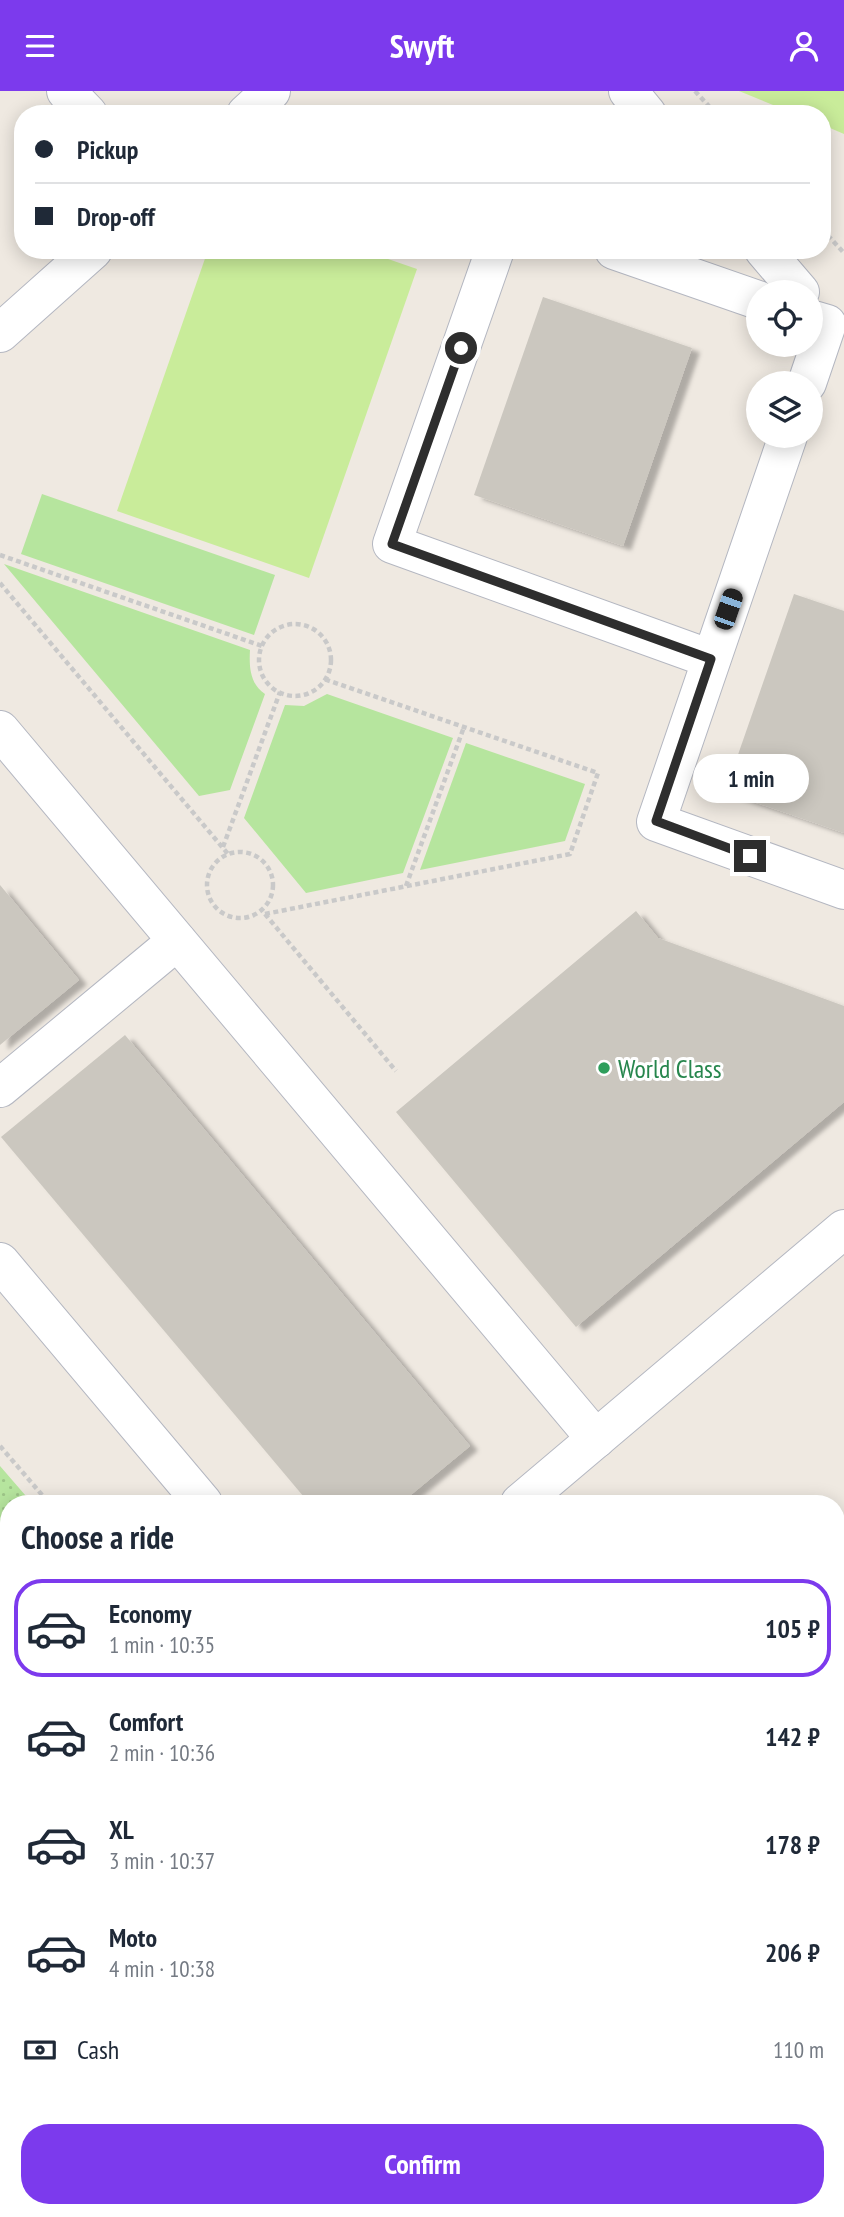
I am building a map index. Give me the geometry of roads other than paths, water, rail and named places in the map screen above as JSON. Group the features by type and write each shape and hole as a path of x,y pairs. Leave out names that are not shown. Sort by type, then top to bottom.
{"street":[{"path":"66,91 79,105"},
{"path":"256,105 271,91"},
{"path":"628,91 640,105"},
{"path":"0,333 83,259"},
{"path":"492,259 392,544 711,659"},
{"path":"640,259 746,296"},
{"path":"772,259 790,280"},
{"path":"784,448 656,821 844,890"},
{"path":"0,730 596,1439"},
{"path":"0,1088 177,941"},
{"path":"530,1495 844,1229"},
{"path":"0,1262 196,1495"}],"place":[{"name":"World Class","path":"604,1068"}]}
